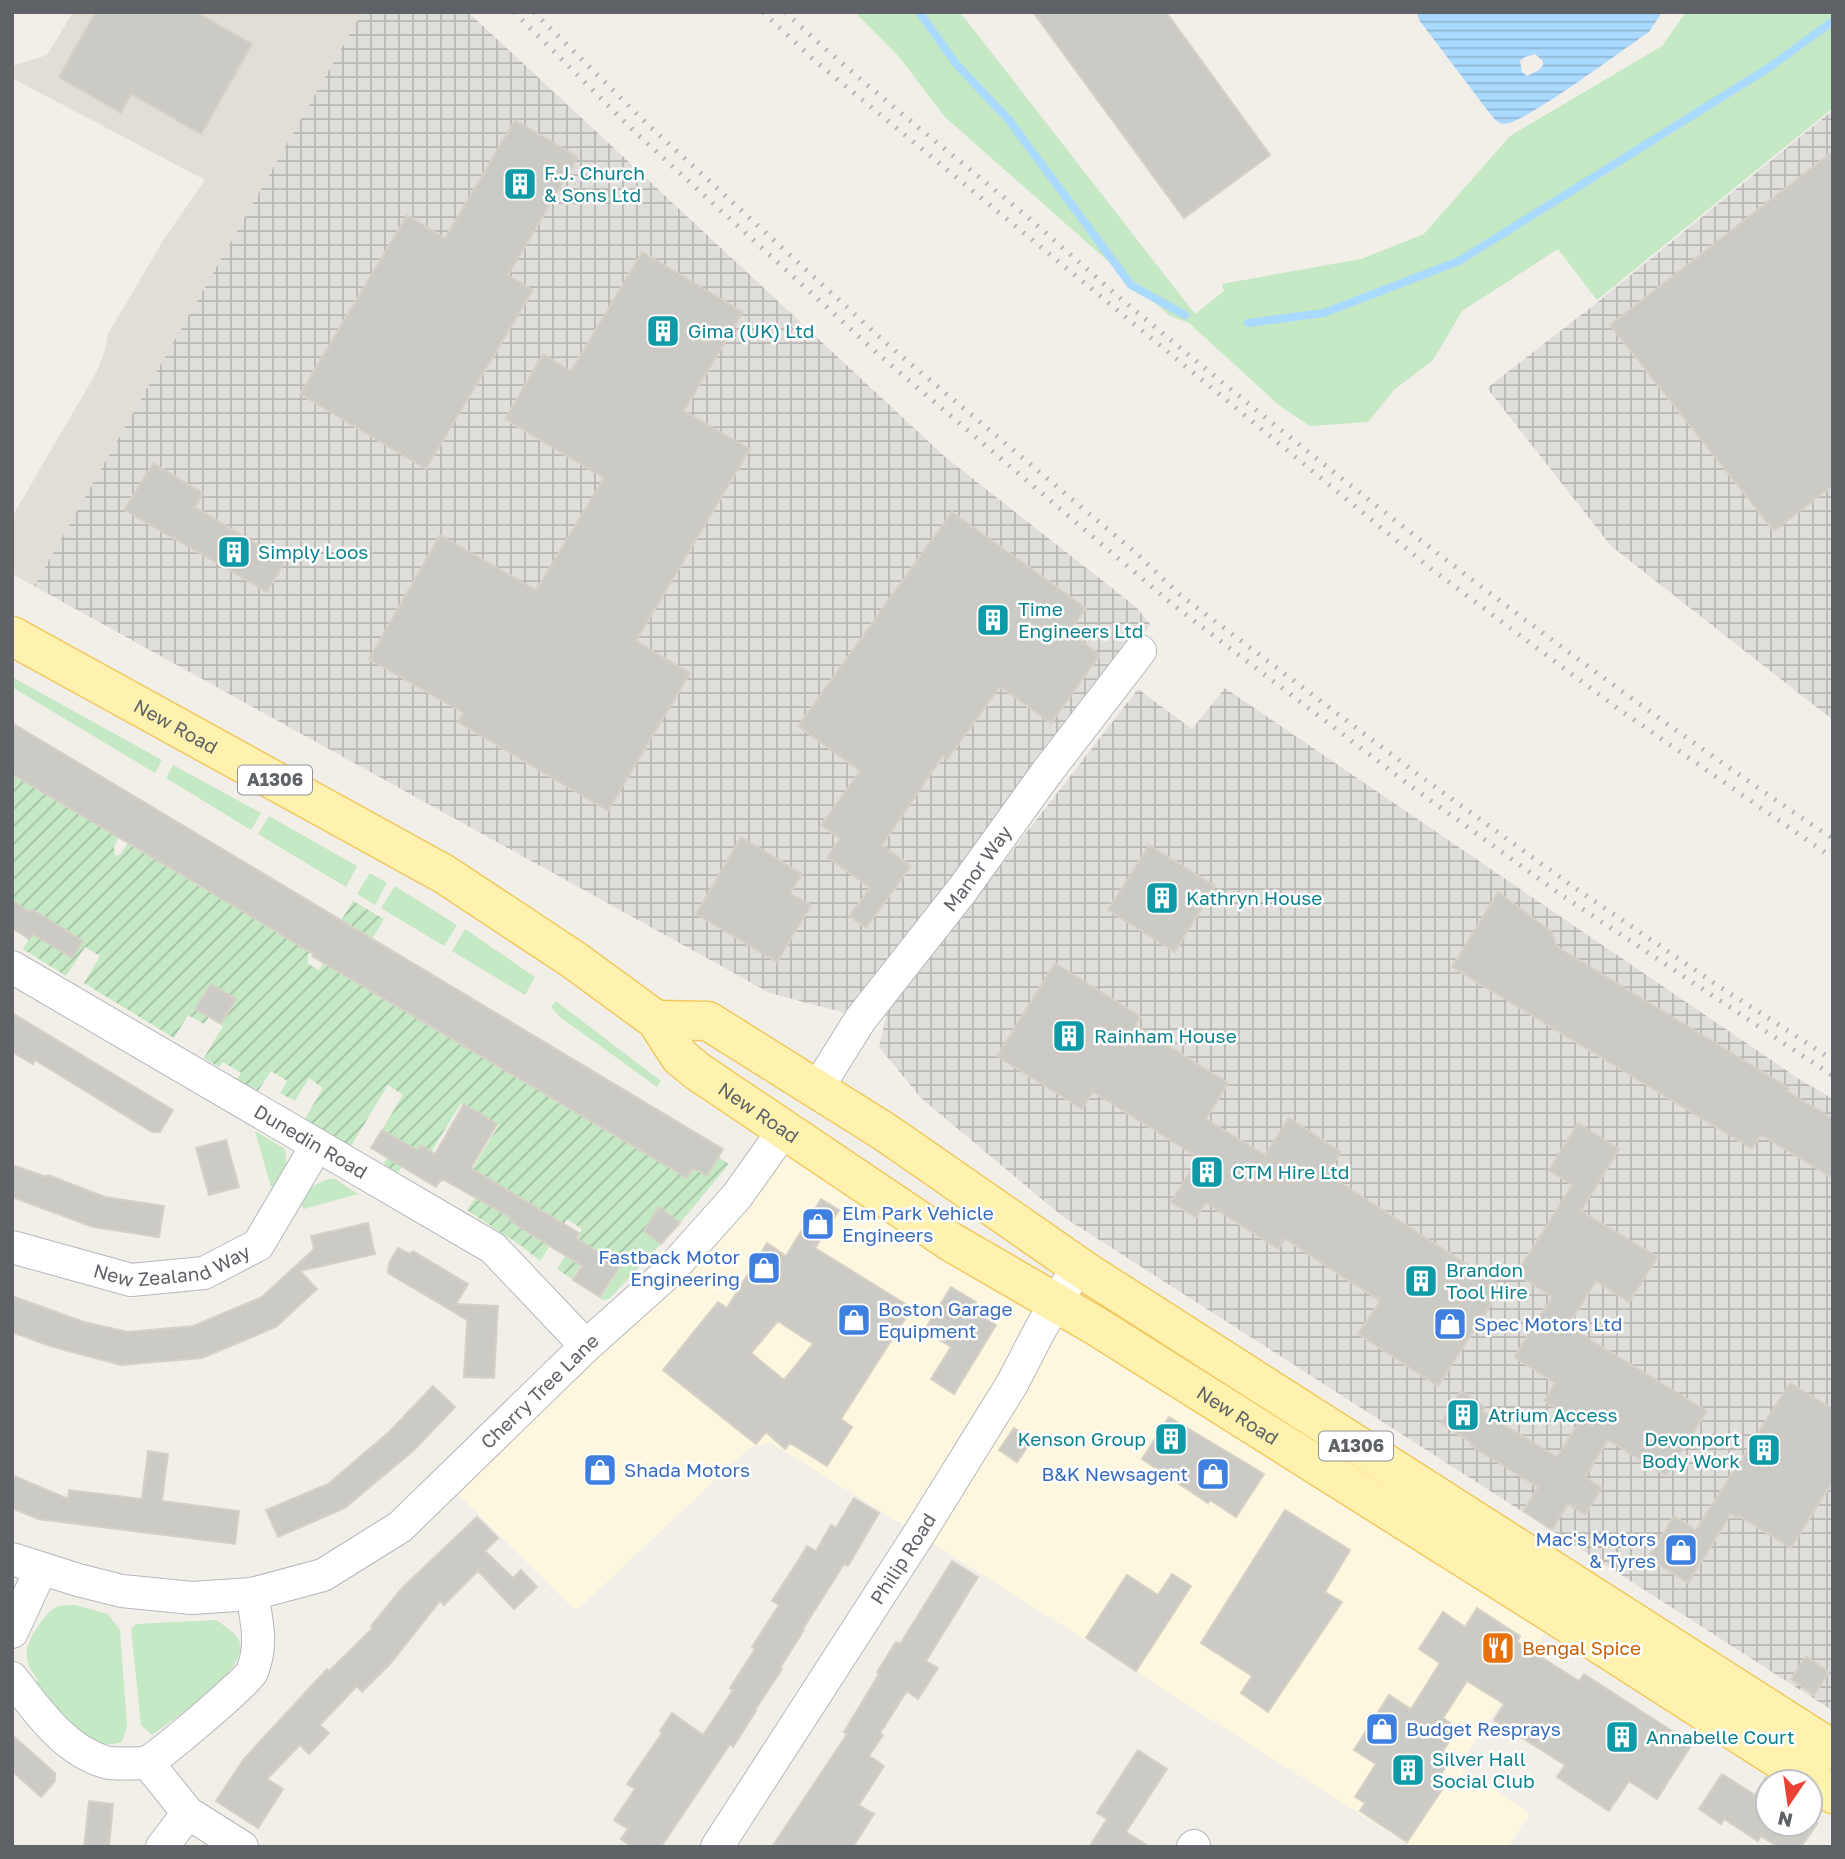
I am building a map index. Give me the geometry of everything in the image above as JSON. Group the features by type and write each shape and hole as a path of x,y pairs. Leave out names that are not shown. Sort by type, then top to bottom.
{"main road":[{"name":"New Road","path":"12,636 444,874 553,946 656,1020 680,1057 824,1159 951,1242 1055,1302 1528,1598 1833,1794"},
{"name":"New Road","path":"656,1020 708,1021 885,1132 1078,1266 1833,1750"},
{"path":"784,1130 817,1089"}],"street":[{"name":"Manor Way","path":"817,1089 860,1020 963,889 1047,772 1140,651"},
{"name":"Dunedin Road","path":"12,967 494,1248 586,1346"},
{"name":"Cherry Tree Lane","path":"12,1632 27,1564 122,1591 192,1598 252,1594 323,1575 400,1527 586,1346 671,1270 711,1228 784,1130"},
{"name":"New Zealand Way","path":"12,1247 131,1280 204,1273 258,1245 317,1145"},
{"name":"Philip Road","path":"717,1847 926,1523 1012,1384 1055,1302 1078,1266"},
{"path":"16,1692 81,1752 107,1763 147,1762 223,1702 251,1675 260,1647 252,1594"},
{"path":"147,1762 188,1813 242,1847"},
{"path":"162,1847 188,1813"}],"shaded area":[{"path":"73,12 362,12 34,586 12,574 12,517 96,373 108,334 164,239 205,180 12,78 12,66 47,55"},
{"path":"362,12 468,12 944,456 1136,607 1151,625 1121,659 856,1016 770,993 34,586"},
{"path":"1833,110 1833,720 1611,546 1487,388 1599,301"},
{"path":"1225,688 1799,1079 1833,1099 1833,1711 1062,1216 921,1098 879,1047 887,1012 1138,689 1192,729"},
{"path":"784,1130 1556,1616 1459,1767 1530,1813 1508,1847 1412,1847 769,1442 748,1449 576,1611 447,1483"}],"green space":[{"path":"855,12 960,12 1195,314 1224,291 1222,284 1361,259 1424,234 1510,136 1662,46 1686,12 1833,12 1833,108 1597,300 1558,249 1462,311 1433,360 1394,390 1368,422 1310,426 1280,406 1189,323 1170,316 945,117 900,58"},
{"path":"12,677 162,760 155,773 12,687"},
{"path":"20,764 124,826 114,847 115,856 121,854 134,833 142,838 136,848 151,857 158,847 171,855 165,866 182,876 189,866 201,873 195,884 213,894 220,884 262,909 256,920 273,930 280,920 286,938 303,948 309,939 316,942 308,955 308,964 319,970 324,962 687,1178 693,1168 707,1176 718,1157 729,1164 680,1223 659,1207 621,1267 591,1248 572,1279 557,1269 582,1229 567,1219 540,1261 467,1210 475,1198 460,1189 499,1125 461,1103 417,1175 402,1167 398,1173 384,1164 387,1157 371,1148 403,1095 388,1085 351,1146 305,1119 323,1088 309,1078 295,1101 280,1093 287,1081 271,1071 258,1091 237,1079 241,1073 223,1062 219,1067 204,1058 223,1026 209,1017 204,1024 188,1015 174,1038 84,983 100,956 85,947 66,976 23,949 29,939 14,930 27,910 12,900 12,775"},
{"path":"173,765 261,813 251,830 166,778"},
{"path":"269,816 357,866 346,887 258,834"},
{"path":"370,873 387,883 375,905 357,894"},
{"path":"395,886 457,925 444,946 381,908"},
{"path":"353,901 384,919 372,939 341,921"},
{"path":"465,929 535,977 525,995 452,951"},
{"path":"556,1001 661,1081 657,1087 560,1017 551,1007"},
{"path":"255,1131 285,1149 287,1171 280,1187 271,1187"},
{"path":"335,1179 358,1194 304,1209 300,1203 309,1190"},
{"path":"644,1231 661,1244 610,1298 600,1299"},
{"path":"75,1605 108,1614 120,1630 127,1726 122,1742 94,1742 82,1736 61,1718 33,1684 38,1680 29,1666 27,1654 35,1631 54,1609"},
{"path":"216,1620 232,1631 240,1642 239,1654 229,1672 233,1677 152,1735 141,1725 131,1629 136,1624"}],"water":[{"path":"1417,12 1662,12 1649,32 1553,99 1505,124 1491,115 1419,20","holes":["1535,54 1543,61 1539,70 1527,76 1522,72 1520,61 1525,57"]}],"building":[{"path":"96,12 196,12 252,44 201,134 131,94 121,113 59,77"},
{"path":"1033,12 1166,12 1270,155 1184,218"},
{"path":"515,120 578,157 508,275 533,290 426,469 300,394 407,215 445,238"},
{"path":"1833,151 1833,485 1774,531 1610,325"},
{"path":"642,252 743,312 684,411 750,449 636,641 690,673 608,811 458,722 464,713 369,659 440,535 536,590 604,478 505,419 543,354 571,371"},
{"path":"153,463 203,493 195,507 285,561 267,592 124,510"},
{"path":"952,512 1086,608 1069,632 1100,655 1051,723 1000,687 947,760 943,756 882,845 911,866 866,928 849,916 870,888 827,857 840,839 821,825 860,771 798,726"},
{"path":"12,723 723,1149 707,1176 693,1168 687,1178 12,774"},
{"path":"741,837 802,874 790,893 811,905 777,962 696,914"},
{"name":"Kathryn House","path":"1149,845 1215,886 1175,952 1108,910"},
{"path":"1498,892 1552,932 1556,946 1789,1088 1787,1091 1833,1119 1833,1178 1761,1135 1752,1149 1452,967"},
{"path":"12,900 30,912 32,909 83,941 72,958 33,934 29,939 12,928"},
{"path":"1055,963 1141,1017 1135,1025 1228,1083 1206,1119 1265,1155 1289,1118 1341,1152 1327,1174 1502,1287 1438,1386 1358,1334 1380,1301 1285,1239 1278,1249 1206,1203 1196,1218 1171,1202 1199,1158 1093,1092 1082,1109 997,1056"},
{"path":"211,984 236,999 221,1024 195,1009"},
{"path":"12,1013 173,1110 160,1132 152,1132 35,1060 33,1064 12,1052"},
{"path":"464,1104 497,1124 471,1168 579,1233 576,1238 620,1266 600,1297 573,1280 582,1266 519,1227 510,1217 442,1179 436,1187 371,1148 382,1130 417,1150 420,1145 435,1154"},
{"path":"1578,1123 1619,1149 1581,1211 1658,1257 1629,1302 1596,1281 1568,1326 1707,1411 1666,1476 1608,1440 1585,1477 1602,1488 1585,1515 1568,1504 1552,1530 1523,1511 1538,1487 1470,1445 1471,1443 1441,1423 1461,1391 1485,1407 1482,1411 1557,1457 1579,1422 1544,1401 1555,1383 1514,1357 1552,1297 1516,1274 1572,1185 1549,1170"},
{"path":"226,1140 239,1187 209,1195 196,1148"},
{"path":"12,1165 47,1177 48,1175 105,1197 164,1206 159,1237 93,1227 12,1197"},
{"path":"821,1199 839,1210 815,1248 912,1308 841,1419 852,1427 827,1466 790,1443 785,1449 766,1432 756,1444 663,1370 718,1302 727,1308 767,1243 786,1256","holes":["778,1321 813,1344 784,1380 751,1353"]},
{"path":"659,1207 680,1223 661,1244 644,1231"},
{"path":"368,1223 375,1254 300,1271 317,1289 276,1327 202,1358 121,1365 50,1346 12,1332 12,1296 84,1322 128,1332 193,1326 262,1297 314,1249 311,1236"},
{"path":"398,1248 410,1254 413,1251 468,1284 456,1304 498,1306 494,1378 464,1377 467,1320 388,1273 389,1263"},
{"path":"951,1287 976,1302 971,1310 996,1325 954,1394 931,1379 951,1347 924,1331"},
{"path":"1790,1383 1833,1409 1833,1481 1791,1548 1739,1516 1737,1518 1731,1514 1688,1583 1648,1558 1674,1516 1696,1530"},
{"path":"433,1386 455,1407 414,1450 345,1508 278,1537 266,1510 328,1484 389,1432"},
{"path":"1169,1417 1264,1474 1236,1517 1210,1500 1208,1503 1142,1459"},
{"path":"1014,1428 1032,1440 1017,1462 999,1450"},
{"path":"148,1451 168,1454 162,1501 239,1511 235,1544 38,1519 12,1508 12,1475 68,1499 69,1490 142,1499"},
{"path":"854,1498 879,1513 848,1566 844,1564 803,1629 756,1711 733,1747 730,1744 661,1847 632,1847 621,1839 628,1829 614,1820 635,1789 627,1784 662,1733 660,1731 672,1713 703,1735 733,1690 730,1688 755,1649 752,1647 779,1605 772,1601 807,1546 816,1551 831,1525 836,1528"},
{"path":"1285,1510 1350,1550 1325,1592 1342,1602 1268,1712 1241,1693 1252,1676 1201,1643"},
{"path":"477,1517 498,1538 485,1551 513,1578 521,1570 537,1587 514,1609 478,1571 444,1605 440,1601 390,1664 362,1692 357,1686 320,1725 329,1733 309,1754 300,1745 267,1779 283,1789 258,1828 216,1801 243,1760 327,1669 329,1671 373,1628 371,1626 402,1588"},
{"path":"952,1561 978,1577 926,1661 938,1668 918,1699 907,1691 880,1733 883,1735 869,1756 884,1766 859,1805 874,1814 853,1847 772,1847 847,1734 844,1732 879,1674 877,1672 896,1642 900,1644"},
{"path":"1172,1574 1191,1586 1136,1671 1086,1638 1127,1575 1158,1595"},
{"path":"1477,1608 1520,1636 1517,1642 1579,1681 1584,1674 1692,1744 1657,1799 1629,1781 1609,1811 1557,1777 1565,1765 1494,1720 1504,1704 1467,1681 1443,1718 1458,1728 1443,1751 1452,1757 1435,1783 1443,1788 1407,1842 1360,1811 1365,1803 1355,1797 1376,1764 1354,1750 1389,1695 1411,1709 1440,1663 1419,1649 1443,1612 1465,1627"},
{"path":"1806,1656 1829,1672 1814,1695 1791,1679"},
{"path":"12,1735 55,1773 55,1781 41,1797 12,1771"},
{"path":"1138,1750 1167,1769 1126,1832 1150,1847 1089,1847 1107,1819 1097,1813"},
{"path":"1722,1774 1754,1794 1754,1838 1760,1838 1758,1841 1724,1819 1721,1824 1699,1809"},
{"path":"89,1801 113,1804 109,1847 84,1847"},
{"path":"1764,1838 1807,1838 1801,1847 1778,1847"}],"waterway":[{"path":"919,12 957,65 1009,120 1131,285 1185,315"},
{"path":"1248,323 1324,313 1459,261 1770,67 1833,21"}],"railway":[{"path":"514,12 636,133 878,354 1172,604 1412,787 1560,894 1833,1076"},
{"path":"534,12 645,122 887,344 1136,553 1179,594 1420,776 1568,883 1833,1060"},
{"path":"763,12 814,60 1430,568 1617,708 1833,858"},
{"path":"785,12 845,66 1310,454 1568,652 1833,839"}],"place":[{"name":"F.J. Church & Sons Ltd","path":"520,184"},
{"name":"Gima (UK) Ltd","path":"663,331"},
{"name":"Simply Loos","path":"234,552"},
{"name":"Time Engineers Ltd","path":"993,620"},
{"name":"Kathryn House","path":"1162,898"},
{"name":"Rainham House","path":"1069,1036"},
{"name":"CTM Hire Ltd","path":"1207,1172"},
{"name":"Elm Park Vehicle Engineers","path":"818,1224"},
{"name":"Fastback Motor Engineering","path":"764,1268"},
{"name":"Brandon Tool Hire","path":"1421,1281"},
{"name":"Boston Garage Equipment","path":"854,1320"},
{"name":"Spec Motors Ltd","path":"1450,1324"},
{"name":"Atrium Access","path":"1463,1415"},
{"name":"Kenson Group","path":"1171,1439"},
{"name":"Devonport Body Work","path":"1764,1450"},
{"name":"Shada Motors","path":"600,1470"},
{"name":"B&K Newsagent","path":"1213,1474"},
{"name":"Mac's Motors & Tyres","path":"1681,1550"},
{"name":"Bengal Spice","path":"1498,1648"},
{"name":"Budget Resprays","path":"1382,1729"},
{"name":"Annabelle Court","path":"1622,1737"},
{"name":"Silver Hall Social Club","path":"1408,1770"}]}
